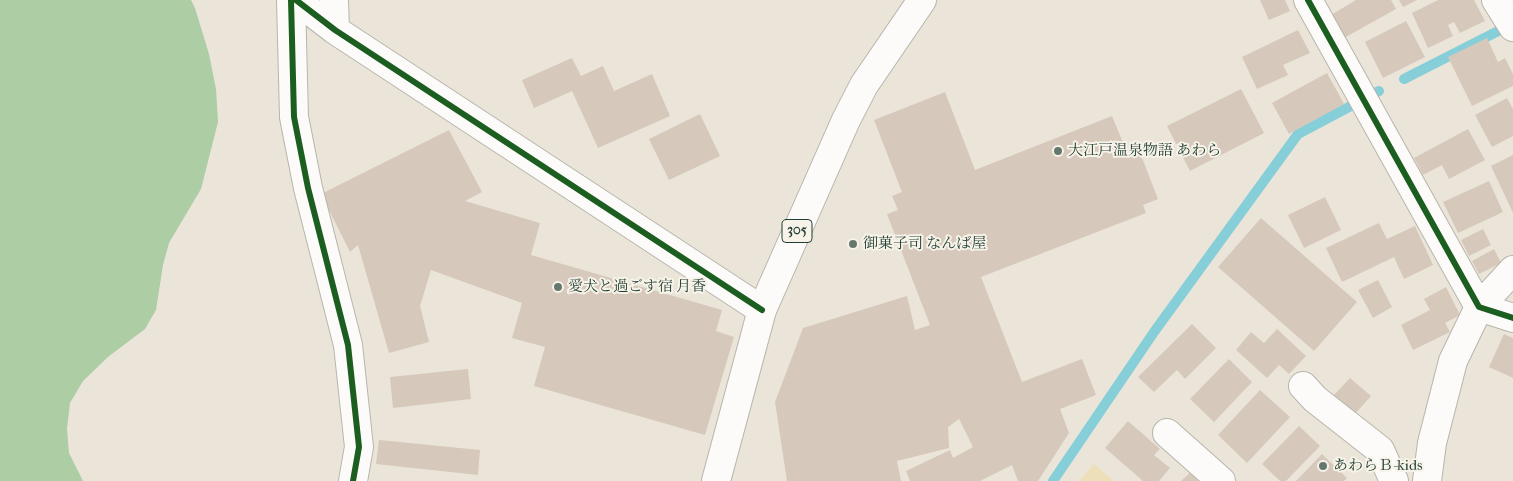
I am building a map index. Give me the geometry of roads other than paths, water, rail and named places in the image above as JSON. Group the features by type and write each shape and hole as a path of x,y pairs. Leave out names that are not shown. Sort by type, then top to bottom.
{"main road":[{"path":"291,0 294,117 308,188 348,346 359,447 353,481"},
{"path":"296,0 335,30 762,310"},
{"path":"334,0 335,30"},
{"name":"305","path":"716,481 762,310 846,120 864,85 922,0"},
{"path":"1308,0 1479,307 1513,318"},
{"path":"1496,0 1513,27"},
{"path":"1427,481 1432,443 1453,361 1479,307 1513,270"},
{"path":"1303,386 1315,399 1380,450 1394,481"},
{"path":"1167,432 1221,481"}],"waterway":[{"path":"1404,79 1510,25"},
{"path":"1053,481 1154,332 1298,134 1379,91"}],"place":[{"name":"大江戸温泉物語 あわら","path":"1058,151"},
{"name":"御菓子司 なんば屋","path":"853,244"},
{"name":"愛犬と過ごす宿 月香","path":"558,287"},
{"name":"あわらＢ-kids","path":"1323,466"}]}
